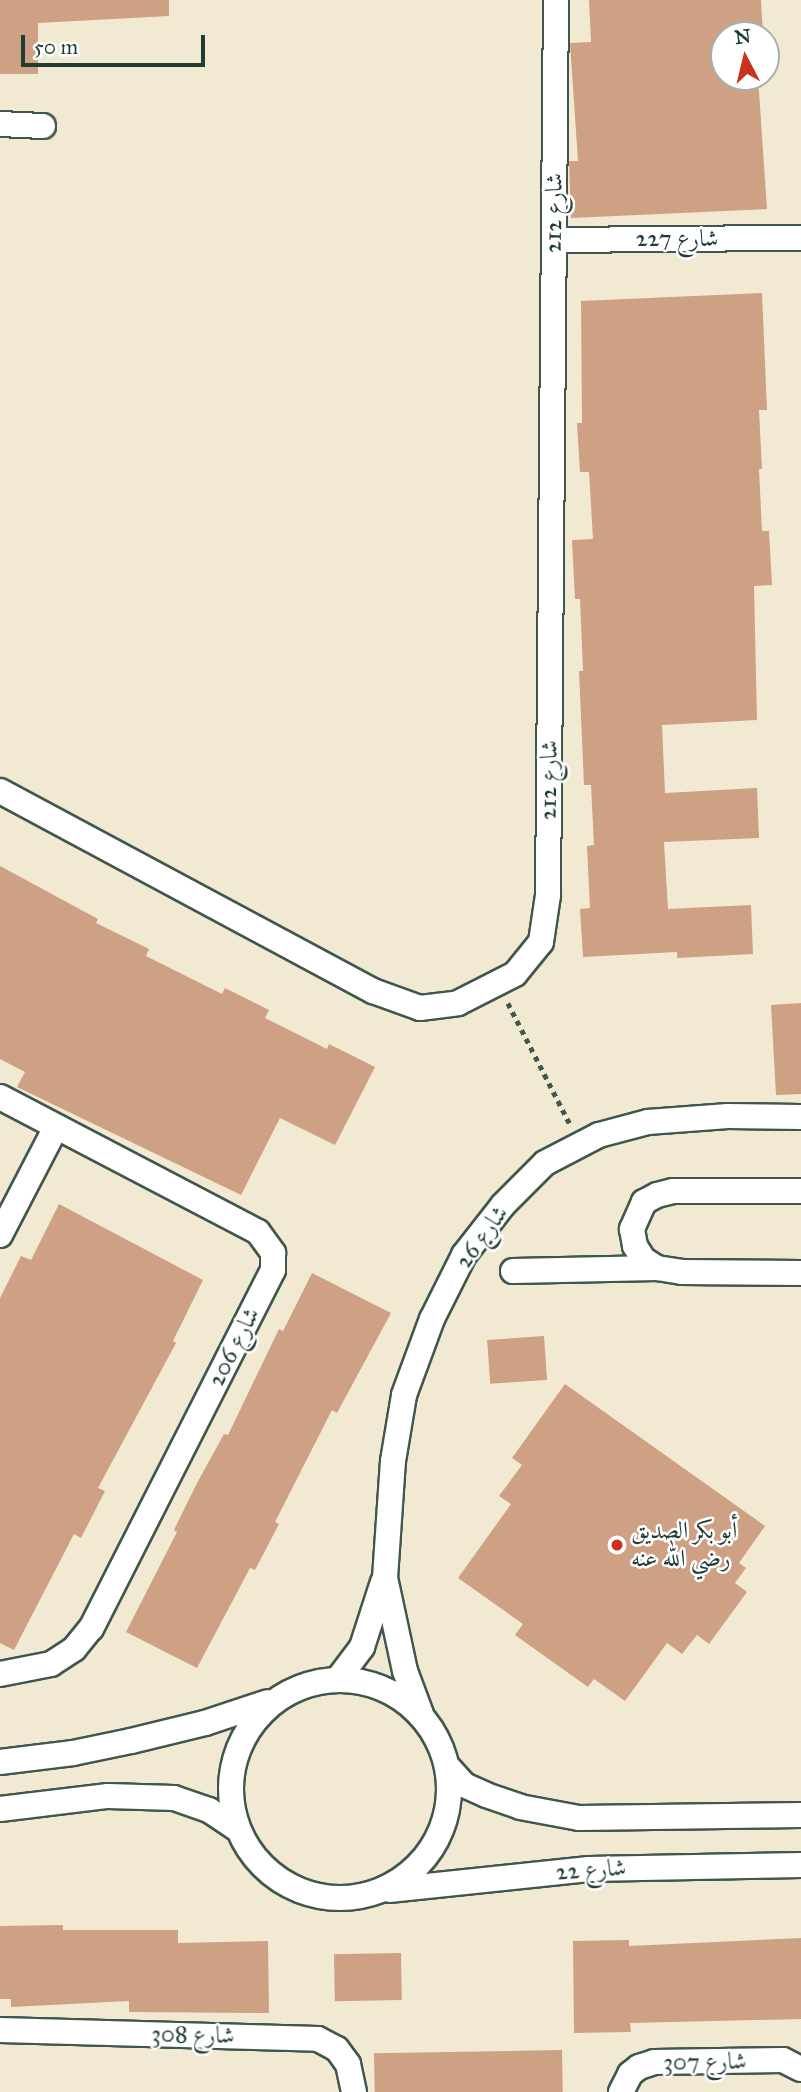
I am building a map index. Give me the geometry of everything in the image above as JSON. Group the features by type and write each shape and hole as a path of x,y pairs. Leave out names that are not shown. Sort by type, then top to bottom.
{"street":[{"name":"شارع 212","path":"0,791 373,990 420,1008 458,1003 498,984 515,974 541,942 548,895 556,0"},
{"path":"0,124 43,126"},
{"name":"شارع 227","path":"554,240 801,238"},
{"name":"شارع 206","path":"0,1097 258,1232 274,1253 273,1270 91,1628 74,1649 51,1664 0,1674"},
{"name":"شارع 26","path":"338,1679 362,1647 384,1578 393,1461 404,1395 432,1319 464,1255 503,1205 545,1163 599,1135 648,1122 728,1116 801,1117"},
{"path":"0,1234 56,1128"},
{"path":"657,1268 643,1259 635,1246 632,1229 644,1202 657,1195 673,1191 801,1191"},
{"path":"513,1271 657,1268 682,1272 801,1272"},
{"name":"شارع 26","path":"384,1578 405,1671 421,1714"},
{"path":"0,1762 74,1753 205,1723 276,1700 305,1685 338,1679 383,1688 421,1714 438,1738 448,1767 449,1805 437,1841 414,1871 382,1891 347,1899 312,1896 280,1882 254,1859 236,1828 229,1793 234,1757 250,1725 276,1700"},
{"path":"448,1767 464,1785 486,1795 520,1807 579,1818 801,1815"},
{"path":"0,1809 108,1796 174,1798 209,1810 236,1828"},
{"name":"شارع 22","path":"382,1891 589,1869 801,1865"},
{"name":"شارع 308","path":"0,2030 318,2039 337,2049 348,2064 354,2092"},
{"name":"شارع 307","path":"621,2092 630,2074 639,2067 654,2062 783,2060 801,2069"}],"path":[{"path":"498,984 581,1145"}],"building":[{"path":"0,0 169,0 169,16 38,23 38,74 0,74"},
{"path":"589,0 761,0 762,21 710,21 710,91 759,91 767,209 571,218 569,161 578,161 570,43 591,42"},
{"path":"762,293 767,410 759,410 762,469 759,469 762,531 769,531 772,585 754,586 757,720 662,725 665,793 757,788 759,838 664,842 668,909 751,905 753,954 677,958 677,952 583,957 580,909 590,908 587,846 594,845 591,785 584,785 579,671 583,671 580,599 575,599 572,540 593,539 589,472 580,472 577,423 582,423 581,301"},
{"path":"0,866 98,919 96,923 149,949 146,956 222,994 225,988 269,1010 265,1018 327,1049 329,1044 375,1067 335,1145 280,1118 241,1195 17,1087 25,1072 0,1059"},
{"path":"801,1003 801,1094 776,1095 771,1005"},
{"path":"59,1204 203,1280 173,1341 176,1343 98,1488 105,1491 81,1538 74,1534 14,1650 0,1643 0,1298 21,1256 31,1260"},
{"path":"312,1273 391,1313 337,1413 332,1410 275,1522 279,1524 255,1570 250,1568 197,1668 126,1632 177,1532 174,1530 197,1483 224,1434 228,1435 279,1329 283,1331"},
{"path":"544,1336 547,1380 490,1384 487,1340"},
{"name":"أبو بكر الصديق رضي الله عنه","path":"565,1384 765,1526 739,1563 746,1568 735,1583 747,1592 709,1644 697,1635 682,1654 667,1643 625,1701 594,1679 588,1687 515,1635 523,1624 458,1578 511,1504 499,1496 522,1465 512,1458"},
{"path":"63,1925 63,1930 178,1930 178,1943 268,1941 269,2013 129,2012 129,2001 11,2007 11,1999 0,1999 0,1926"},
{"path":"801,1938 801,2019 630,2023 631,2032 574,2033 573,1941 629,1940 629,1946"},
{"path":"401,1953 402,2000 335,2001 334,1954"},
{"path":"562,2050 563,2092 375,2092 374,2053"}],"place":[{"name":"أبو بكر الصديق رضي الله عنه","path":"617,1545"}]}
